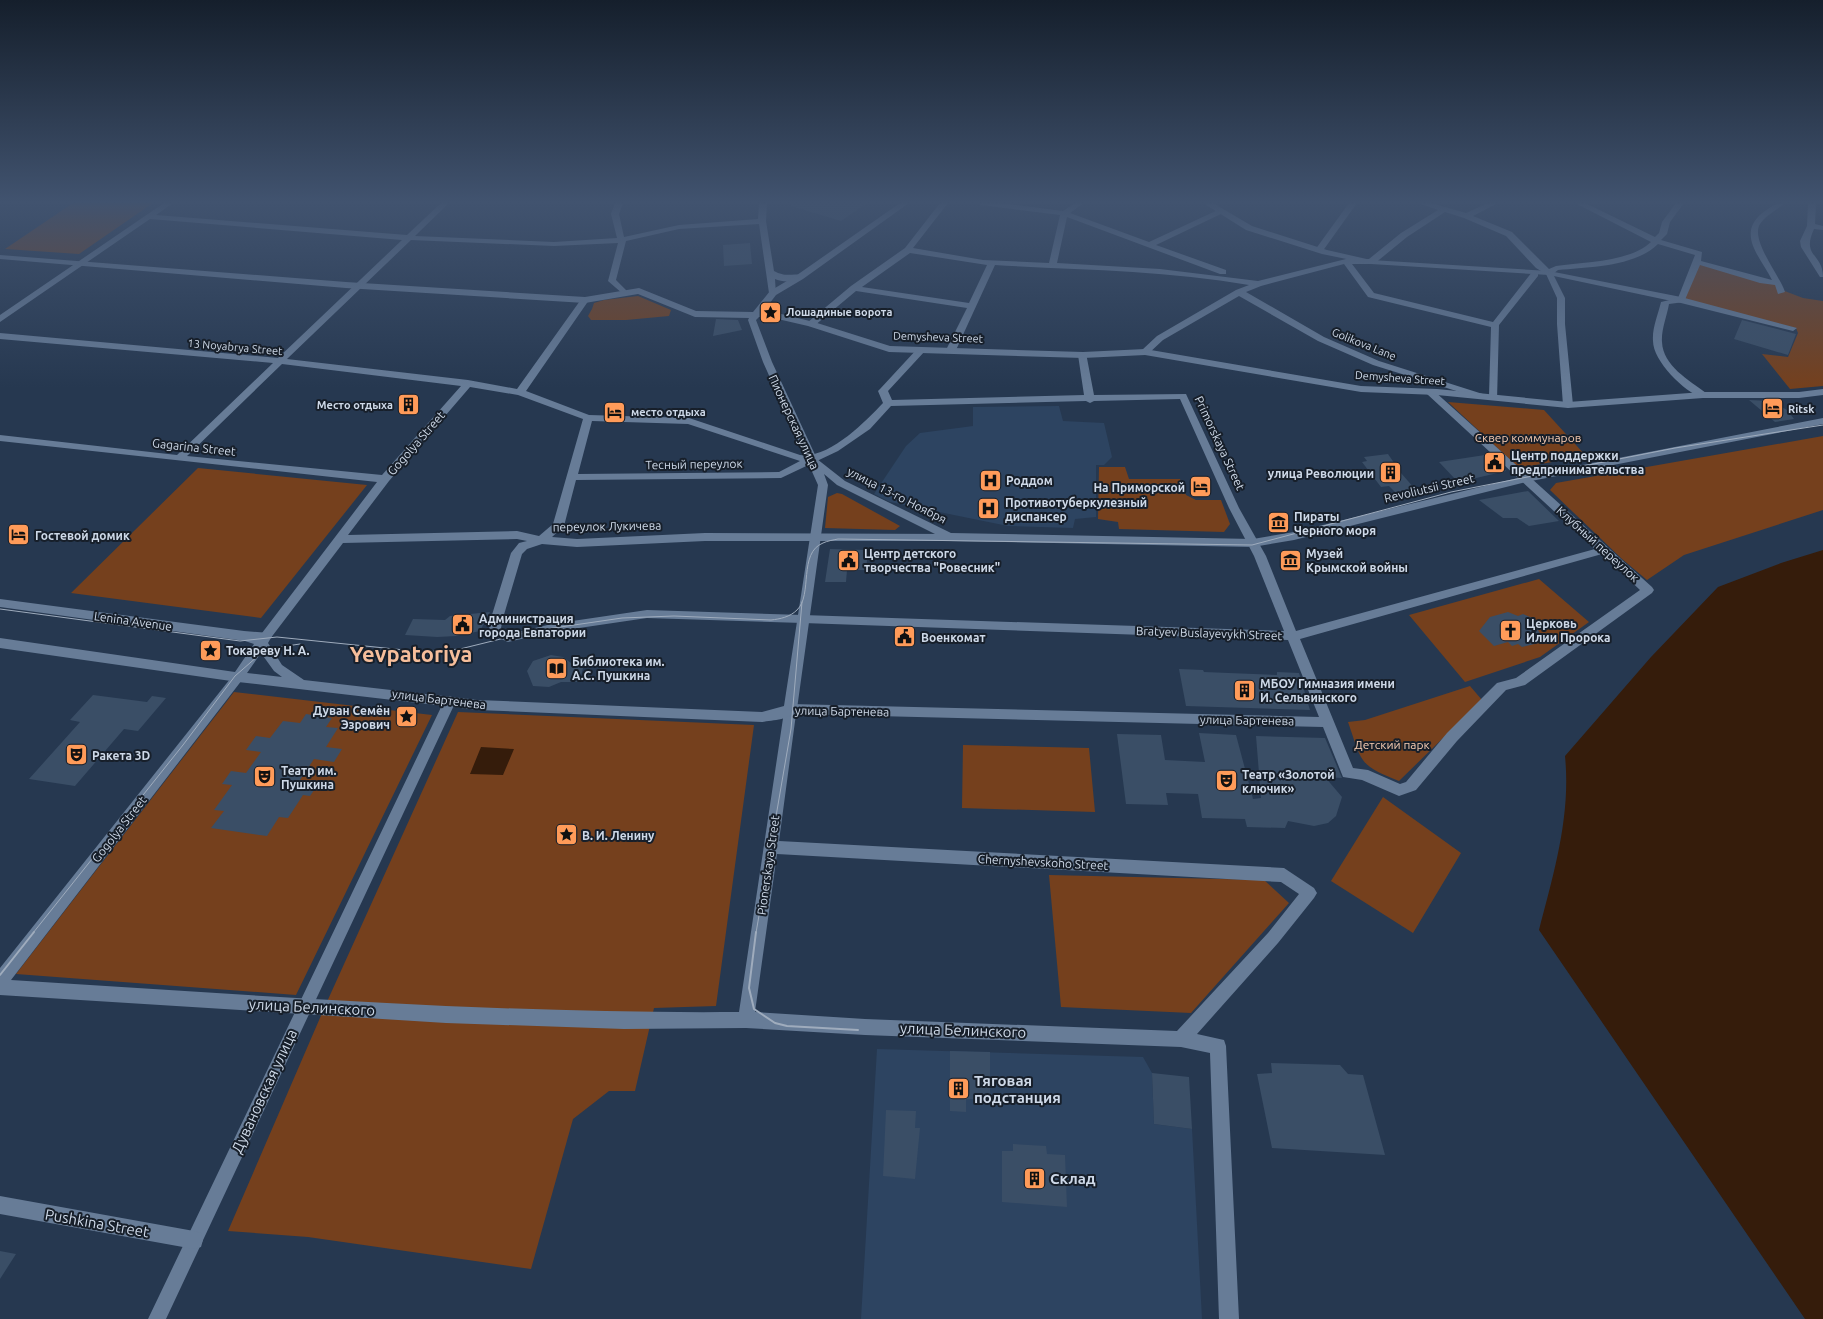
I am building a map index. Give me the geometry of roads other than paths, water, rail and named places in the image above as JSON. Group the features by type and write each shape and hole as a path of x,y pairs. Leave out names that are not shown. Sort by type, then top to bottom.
{"street":[{"path":"0,319 80,265"},
{"name":"Demysheva Street","path":"88,265 360,286 585,300 623,291 639,291 695,314 769,314 811,324 873,345 889,348 920,351 951,350 1084,355 1145,352 1361,389 1426,392 1568,405 1703,395 1798,395 1823,392"},
{"path":"179,458 382,265"},
{"path":"616,265 612,281 623,291"},
{"path":"768,265 773,293"},
{"path":"754,315 773,293 818,265"},
{"path":"811,324 854,288 887,265"},
{"path":"951,350 991,265"},
{"path":"1039,265 1218,276 1258,284"},
{"path":"1204,265 1258,284"},
{"path":"1145,352 1160,338 1239,292 1258,284 1332,265"},
{"path":"1349,265 1371,296 1495,325"},
{"path":"1406,265 1535,274 1549,273 1682,300 1794,328"},
{"path":"1538,265 1549,273 1561,298 1561,324 1568,405"},
{"path":"1549,273 1556,268 1586,265"},
{"path":"1682,300 1696,265"},
{"path":"1706,265 1763,281 1779,282"},
{"path":"1768,265 1779,282 1781,292"},
{"path":"1816,265 1823,275"},
{"path":"769,272 781,279 800,277"},
{"path":"1492,398 1495,325 1535,274"},
{"path":"854,288 973,306"},
{"name":"Golikova Lane","path":"1239,292 1321,339 1376,363 1492,398"},
{"path":"468,383 520,392 585,300"},
{"path":"1682,300 1665,302 1657,342 1662,358 1674,373 1703,395"},
{"name":"Пионерская улица","path":"754,315 752,320 761,350 823,485 790,709"},
{"name":"13 Noyabrya Street","path":"0,336 281,362 468,383"},
{"path":"888,403 883,391 920,351"},
{"path":"1084,355 1090,400"},
{"path":"1421,378 1427,386 1426,392"},
{"name":"Gogolya Street","path":"0,981 238,677 264,639 385,479 468,383"},
{"name":"улица 13-го Ноября","path":"520,392 588,418 688,421 800,458 813,460 841,483 949,537"},
{"name":"Клубный переулок","path":"1348,773 1363,774 1399,790 1411,786 1446,745 1502,686 1520,682 1648,590 1426,392"},
{"name":"Primorskaya Street","path":"888,403 1090,400 1183,396 1234,508 1253,543 1348,773"},
{"name":"Тесный переулок","path":"572,477 781,474 834,449 866,427 888,403"},
{"path":"588,418 558,526 541,540 523,546 517,553 496,618 494,629 498,633 508,638 561,627 647,614 803,619"},
{"name":"Revoliutsii Street","path":"949,537 1253,543 1294,536 1526,480 1823,421"},
{"name":"Gagarina Street","path":"0,438 385,479"},
{"path":"823,485 841,483"},
{"name":"переулок Лукичева","path":"340,539 517,535 541,540 577,543 815,536"},
{"path":"815,536 949,537"},
{"name":"Bratyev Buslayevykh Street","path":"803,619 1293,636 1604,550"},
{"name":"Lenina Avenue","path":"0,603 264,639"},
{"path":"264,639 278,668 298,683"},
{"path":"0,643 238,677"},
{"name":"улица Бартенева","path":"238,677 516,707 762,717 780,714 790,709 1328,722"},
{"name":"Дувановская улица","path":"156,1319 450,701"},
{"name":"Pionerskaya Street","path":"746,1020 790,709"},
{"name":"Chernyshevskoho Street","path":"770,847 1284,875 1309,893 1273,938 1180,1039"},
{"name":"улица Белинского","path":"0,987 446,1015 624,1021 746,1020 866,1027 1180,1039 1218,1046 1229,1319"},
{"name":"Pushkina Street","path":"0,1205 194,1240"}],"tram line":[{"path":"802,603 808,565 815,548 828,541 838,539 1252,545 1451,492 1675,448 1823,425"},
{"path":"0,609 240,641 277,637 424,652 460,649 533,631 622,618 674,616 771,620 788,616 797,610 802,603"},
{"path":"756,933 791,729 802,603"},
{"path":"33,933 183,745 235,676 258,656 280,647 300,644"},
{"path":"0,975 34,932"},
{"path":"756,932 749,988 754,1009 775,1023 787,1026 858,1030"}],"place":[{"name":"Лошадиные ворота","path":"770,312"},
{"name":"Место отдыха","path":"409,405"},
{"name":"Ritsk","path":"1772,409"},
{"name":"место отдыха","path":"615,412"},
{"name":"Центр поддержки предпринимательства","path":"1495,462"},
{"name":"улица Революции","path":"1390,473"},
{"name":"Роддом","path":"990,480"},
{"name":"На Приморской","path":"1201,487"},
{"name":"Противотуберкулезный диспансер","path":"989,509"},
{"name":"Пираты Черного моря","path":"1278,523"},
{"name":"Гостевой домик","path":"19,535"},
{"name":"Центр детского творчества \"Ровесник\"","path":"848,560"},
{"name":"Музей Крымской войны","path":"1290,560"},
{"name":"Администрация города Евпатории","path":"463,625"},
{"name":"Церковь Илии Пророка","path":"1510,630"},
{"name":"Военкомат","path":"905,637"},
{"name":"Токареву Н. А.","path":"210,650"},
{"name":"Библиотека им. А.С. Пушкина","path":"556,668"},
{"name":"МБОУ Гимназия имени И. Сельвинского","path":"1244,690"},
{"name":"Дуван Семён Эзрович","path":"406,717"},
{"name":"Ракета 3D","path":"76,755"},
{"name":"Театр им. Пушкина","path":"265,777"},
{"name":"Театр «Золотой ключик»","path":"1226,781"},
{"name":"В. И. Ленину","path":"566,835"},
{"name":"Тяговая подстанция","path":"958,1089"},
{"name":"Склад","path":"1034,1178"}],"district":[{"name":"Yevpatoriya","path":"411,653"}],"park label":[{"name":"Сквер коммунаров","path":"1528,437"},
{"name":"Детский парк","path":"1392,744"}]}
